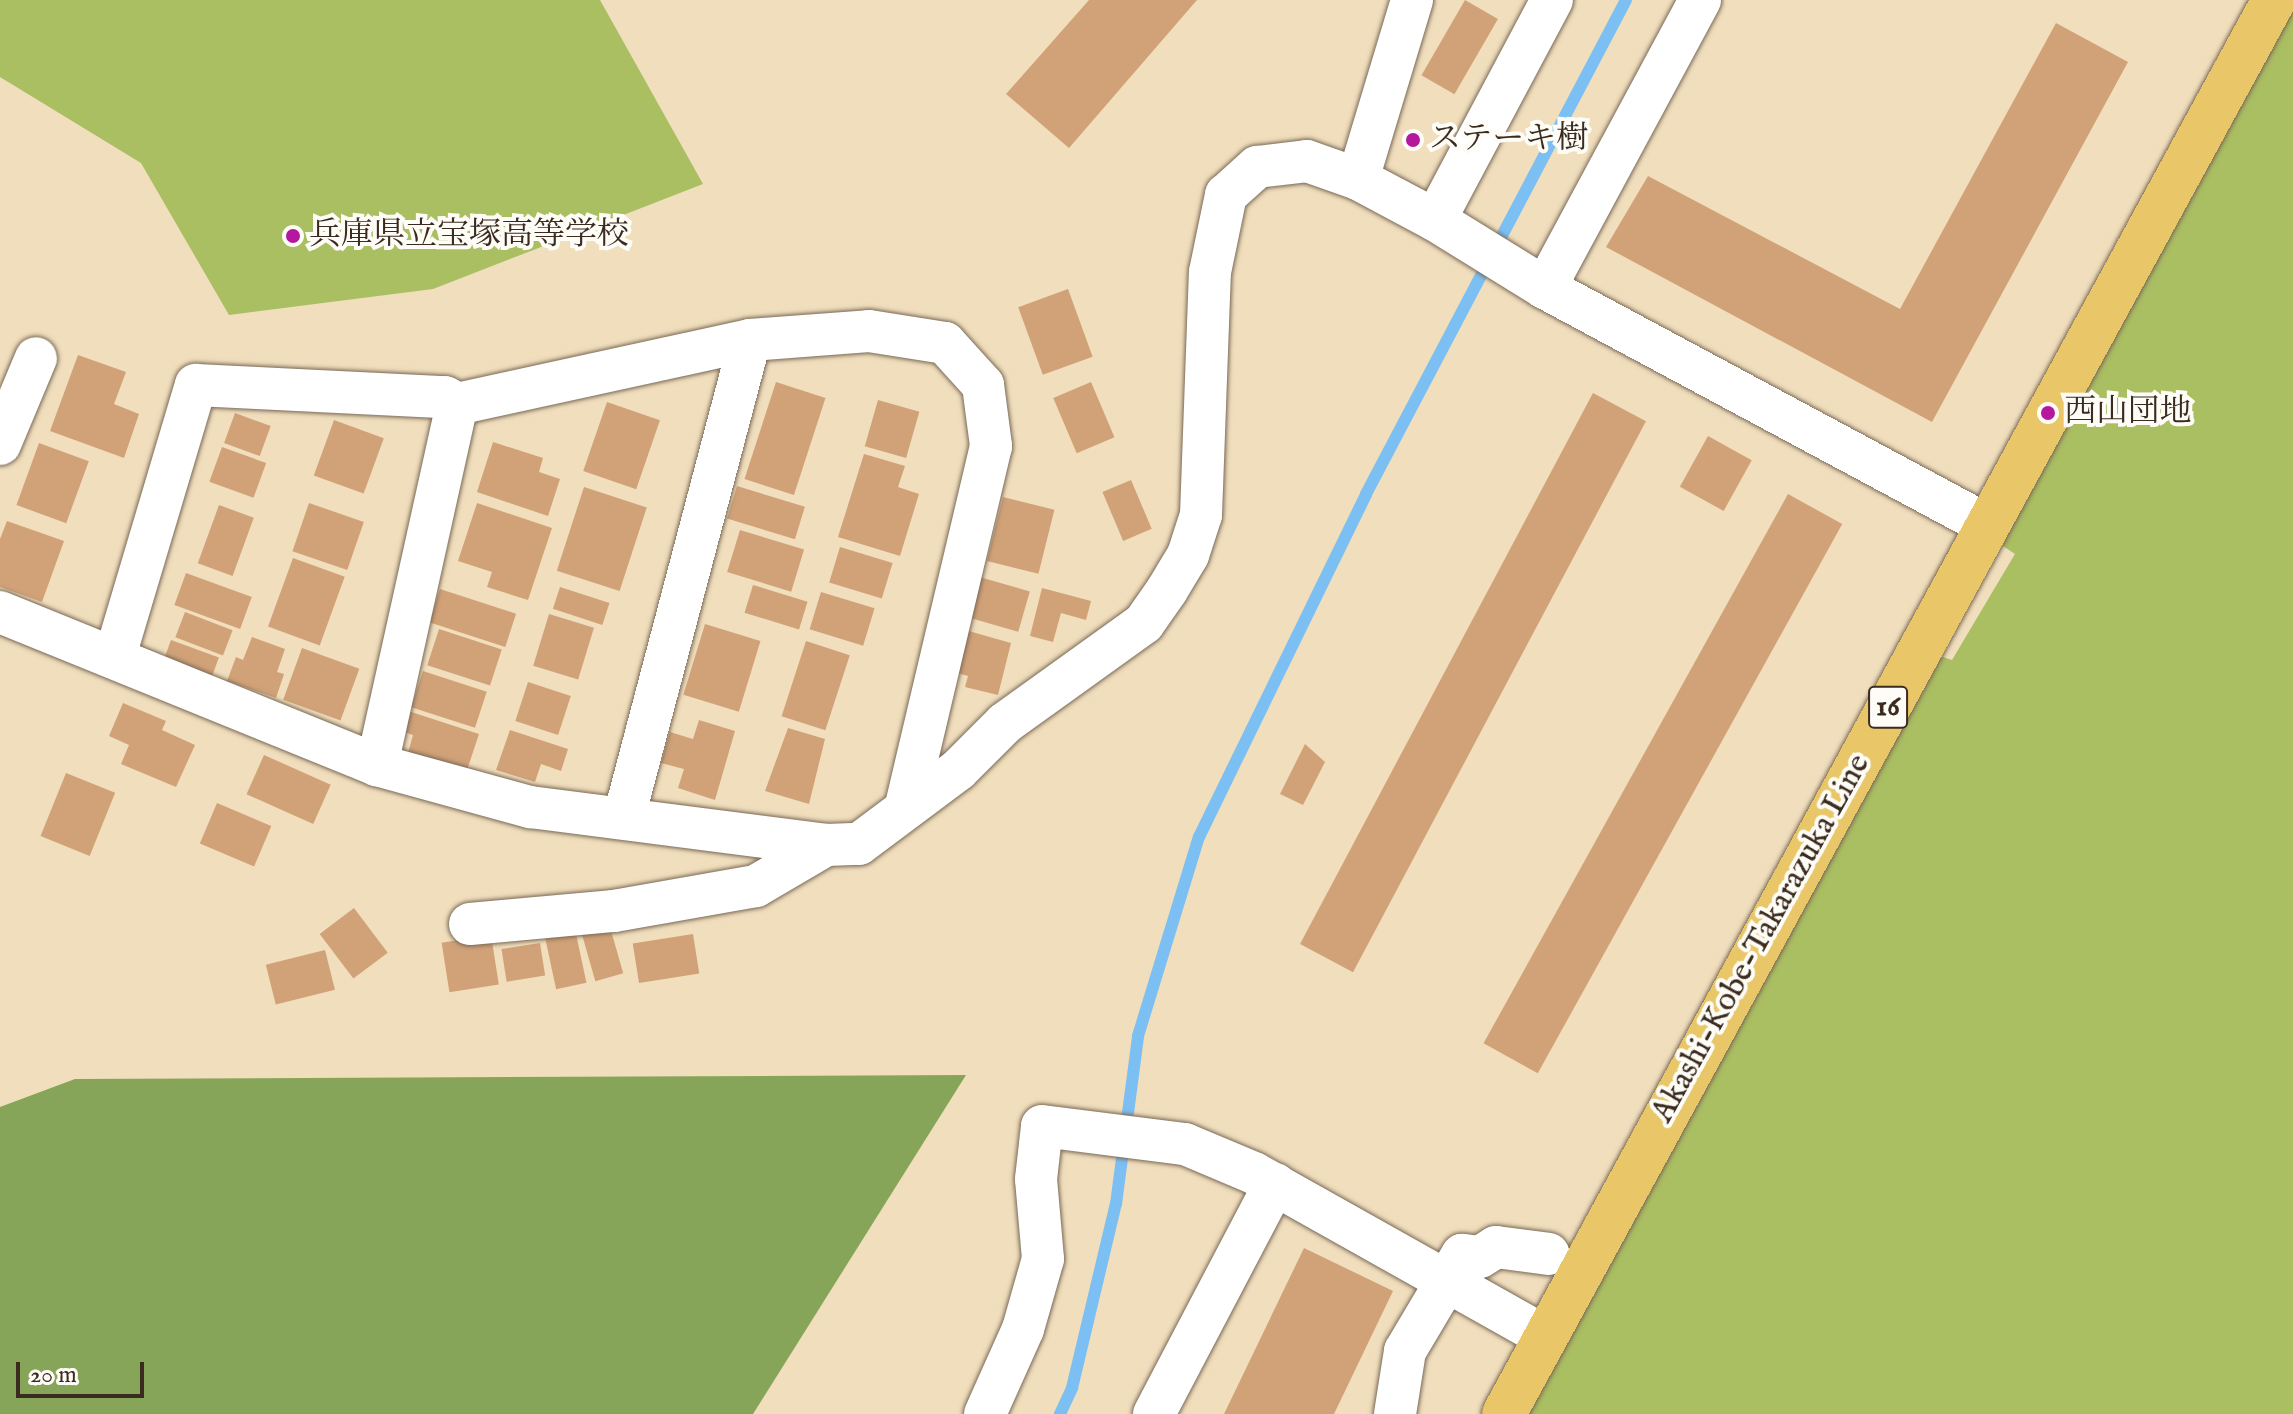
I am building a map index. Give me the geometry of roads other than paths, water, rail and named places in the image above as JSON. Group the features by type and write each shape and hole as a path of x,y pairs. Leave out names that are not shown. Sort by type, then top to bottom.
{"main road":[{"name":"Akashi-Kobe-Takarazuka Line","path":"1504,1414 2274,0"}],"street":[{"path":"1358,179 1412,0"},
{"path":"1435,220 1552,0"},
{"path":"1541,285 1700,0"},
{"path":"0,612 115,656 377,765 530,807 826,845 859,844 958,770 1005,723 1144,623 1188,555 1201,515 1210,272 1226,195 1257,167 1307,161 1358,179 1435,220 1541,285 1987,525"},
{"path":"115,656 196,385 445,397 457,404 750,340 869,331 945,343 983,385 991,446 906,806"},
{"path":"624,817 750,340"},
{"path":"0,444 36,358"},
{"path":"377,765 457,404"},
{"path":"470,924 614,911 756,886 826,845"},
{"path":"985,1414 1023,1329 1043,1259 1036,1179 1042,1126 1185,1144 1275,1184 1546,1337"},
{"path":"1154,1414 1275,1184"},
{"path":"1395,1414 1405,1351 1462,1255 1480,1257 1496,1247 1549,1254"}],"waterway":[{"path":"1060,1414 1072,1388 1116,1204 1138,1036 1199,837 1366,494 1626,0"}],"place":[{"name":"ステーキ樹","path":"1413,140"},
{"name":"兵庫県立宝塚高等学校","path":"293,236"},
{"name":"西山団地","path":"2048,413"}]}
